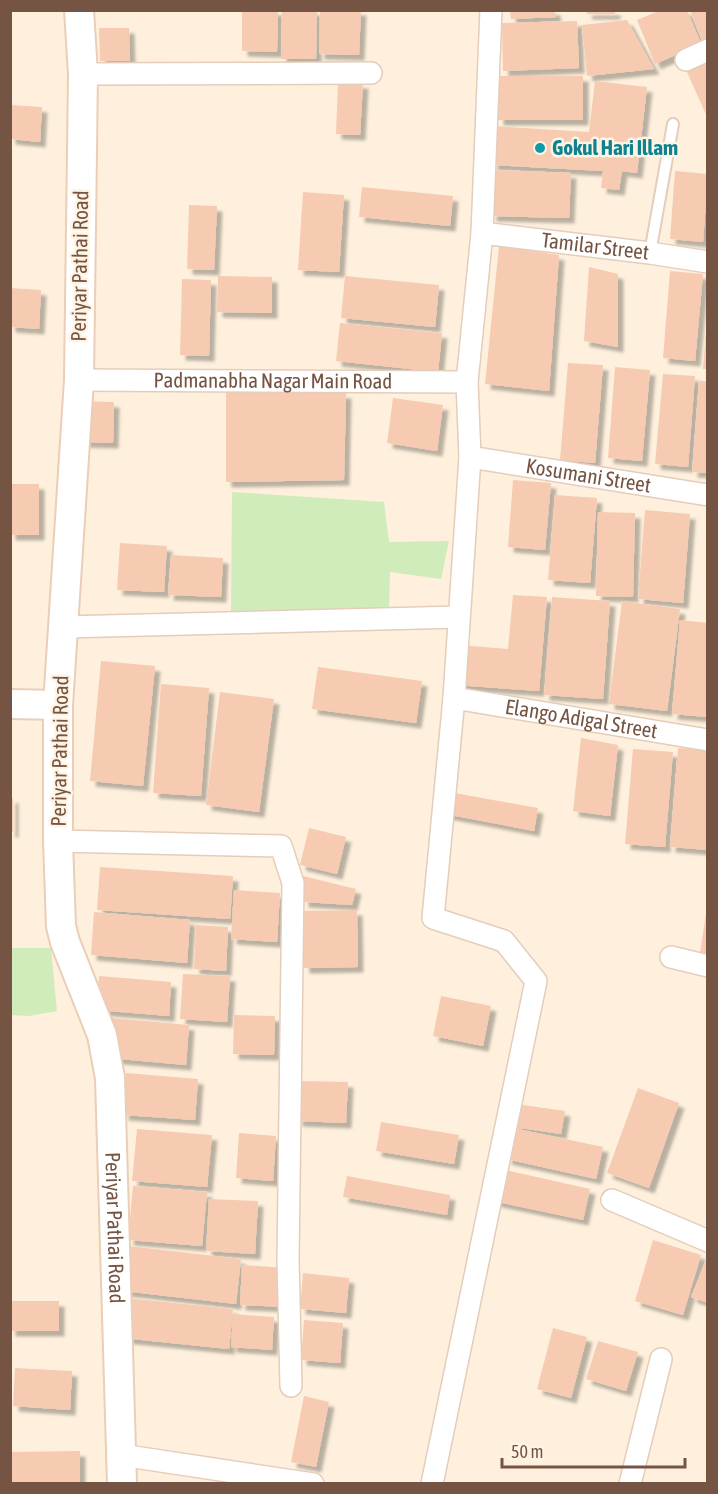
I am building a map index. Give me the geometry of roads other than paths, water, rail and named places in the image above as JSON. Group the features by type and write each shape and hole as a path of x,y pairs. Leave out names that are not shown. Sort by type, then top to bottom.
{"street":[{"name":"Periyar Pathai Road","path":"79,10 83,74 79,380 58,705 58,841 61,926 65,942 102,1035 110,1077 122,1484"},
{"path":"432,1484 536,981 504,941 433,918 454,698 470,457 467,382 482,232 490,10"},
{"path":"686,60 708,50"},
{"path":"83,74 371,73"},
{"name":"Tamilar Street","path":"482,232 708,262"},
{"name":"Padmanabha Nagar Main Road","path":"79,380 467,382"},
{"name":"Kosumani Street","path":"470,457 708,495"},
{"path":"64,627 459,617"},
{"name":"Elango Adigal Street","path":"454,698 708,741"},
{"path":"10,705 58,705"},
{"path":"58,841 281,846 292,884 288,1260 291,1386"},
{"path":"671,957 708,966"},
{"path":"612,1200 708,1241"},
{"path":"630,1484 661,1359"},
{"path":"121,1455 313,1484"}],"lane":[{"path":"650,253 673,123"}],"place":[{"name":"Gokul Hari Illam","path":"540,148"}]}
